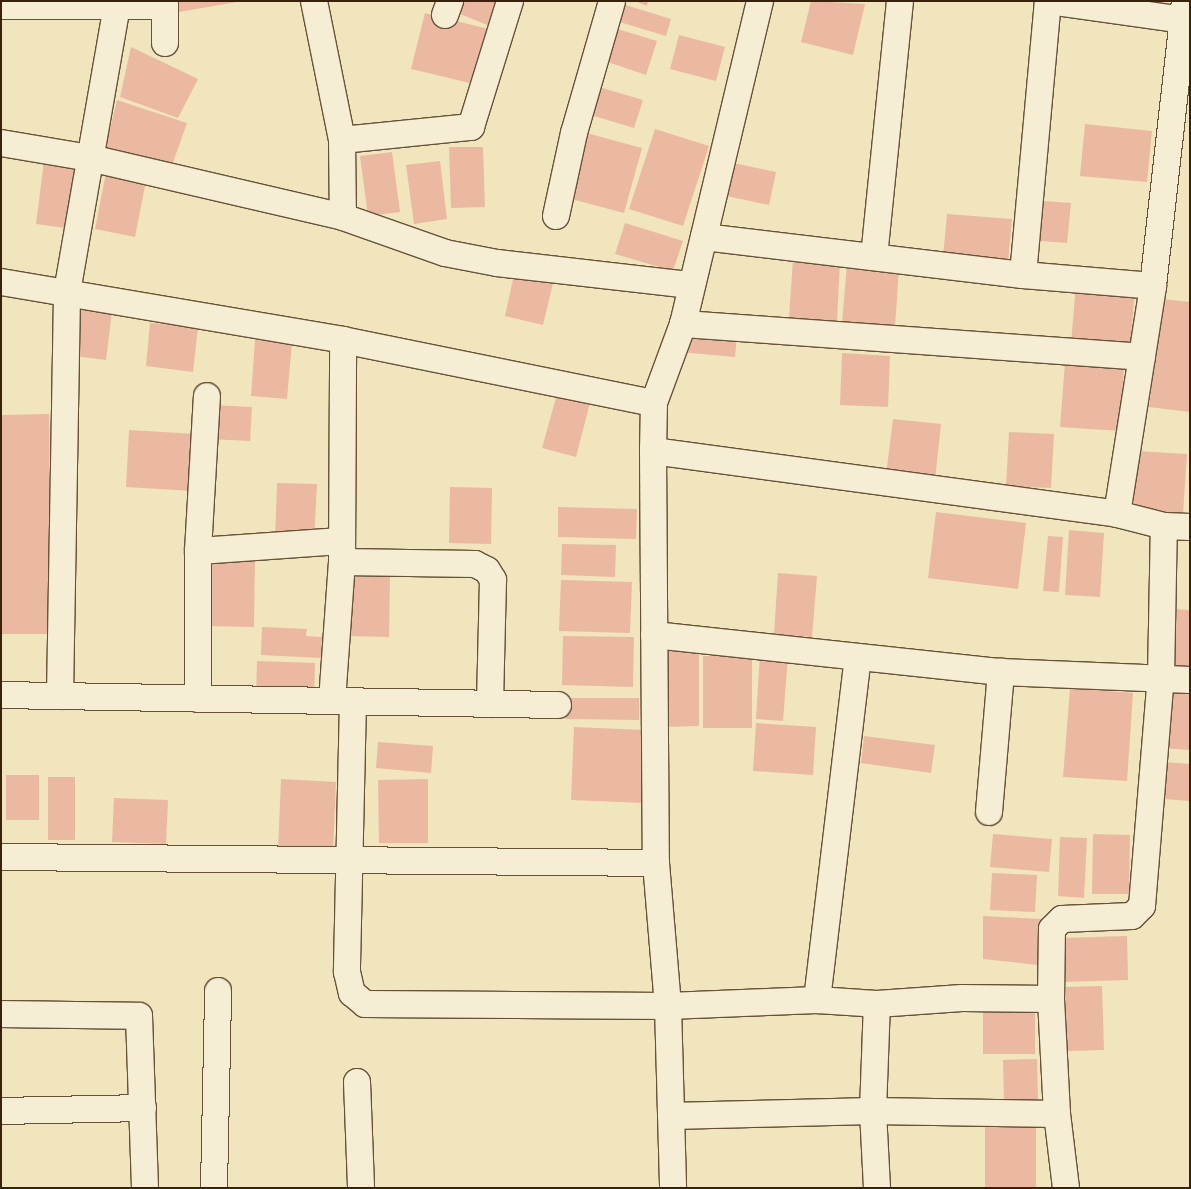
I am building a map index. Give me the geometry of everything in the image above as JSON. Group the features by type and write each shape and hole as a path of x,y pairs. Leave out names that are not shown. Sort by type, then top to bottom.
{"street":[{"path":"314,1 342,140 344,217"},
{"path":"342,140 470,127 510,1"},
{"path":"556,216 574,133 612,1"},
{"path":"673,1188 668,1006 656,863 654,403 683,324 760,1"},
{"path":"874,257 900,1"},
{"path":"1023,275 1048,1 1186,14 1153,286 1117,514"},
{"path":"1,6 39,3 117,6 165,4 165,43"},
{"path":"60,696 67,292 117,6"},
{"path":"1,143 90,158 344,217 454,254 497,263 691,285"},
{"path":"704,237 1023,275 1153,286"},
{"path":"1,282 344,340 654,403"},
{"path":"683,324 1142,357"},
{"path":"344,340 342,701 351,862 347,972 352,993 365,1004 668,1006 817,1000 877,1004 962,998 1051,999"},
{"path":"198,699 198,551 207,396"},
{"path":"653,452 1117,514 1164,526 1190,527"},
{"path":"1066,1188 1057,1114 1051,999 1052,929 1062,919 1132,916 1142,906 1161,677 1164,526"},
{"path":"198,551 342,551 475,564 487,570 494,580 490,704"},
{"path":"654,635 1001,672 1161,677 1190,680"},
{"path":"817,1000 858,657"},
{"path":"989,812 1001,672"},
{"path":"1,695 558,705"},
{"path":"1,857 351,862 656,863"},
{"path":"214,1188 218,991"},
{"path":"877,1004 873,1111 877,1188"},
{"path":"1,1014 139,1016 145,1188"},
{"path":"357,1082 361,1188"},
{"path":"1,1111 143,1108"},
{"path":"671,1116 873,1111 1057,1114"}],"building":[{"path":"171,1 237,1 237,2 173,13"},
{"path":"456,1 503,1 497,29 453,11"},
{"path":"635,1 648,1 647,6"},
{"path":"811,1 865,4 853,55 801,42"},
{"path":"1153,1 1166,1 1165,4 1153,3"},
{"path":"619,3 671,19 666,36 613,20"},
{"path":"425,13 488,29 474,84 411,69"},
{"path":"611,27 657,41 646,75 602,60"},
{"path":"679,35 725,47 716,81 670,69"},
{"path":"131,47 198,79 178,118 120,97"},
{"path":"592,85 643,100 634,128 584,113"},
{"path":"117,100 187,123 170,171 104,154"},
{"path":"1085,124 1152,131 1147,182 1080,176"},
{"path":"655,129 709,146 683,226 629,209"},
{"path":"579,131 642,148 624,213 564,197"},
{"path":"449,147 483,147 485,207 451,208"},
{"path":"392,152 400,212 368,216 360,156"},
{"path":"44,161 81,165 72,229 36,224"},
{"path":"440,161 447,219 414,224 406,165"},
{"path":"729,162 776,172 769,205 722,195"},
{"path":"106,173 146,181 135,237 95,229"},
{"path":"1030,200 1071,203 1067,243 1027,240"},
{"path":"947,214 1012,219 1008,262 943,257"},
{"path":"625,223 683,241 673,271 615,254"},
{"path":"793,259 840,262 837,321 789,318"},
{"path":"847,264 899,268 895,327 842,323"},
{"path":"515,270 554,279 543,325 505,316"},
{"path":"1076,284 1135,289 1130,349 1071,344"},
{"path":"1162,299 1190,302 1190,412 1149,407"},
{"path":"73,306 112,312 106,360 66,355"},
{"path":"150,323 198,327 193,372 146,366"},
{"path":"683,330 737,336 735,357 680,352"},
{"path":"255,340 292,342 287,399 251,396"},
{"path":"842,353 890,356 888,407 840,405"},
{"path":"1065,362 1124,366 1120,431 1060,427"},
{"path":"559,387 592,395 576,457 542,448"},
{"path":"211,405 252,407 250,441 209,439"},
{"path":"49,414 51,634 1,634 1,415"},
{"path":"893,419 941,424 935,480 886,475"},
{"path":"129,430 196,434 193,491 126,487"},
{"path":"1009,432 1054,434 1051,488 1006,486"},
{"path":"1137,451 1187,454 1183,515 1133,512"},
{"path":"277,483 317,484 314,541 275,539"},
{"path":"450,487 492,488 491,544 449,543"},
{"path":"558,507 637,509 636,539 558,537"},
{"path":"936,512 1026,523 1018,589 928,578"},
{"path":"1069,530 1104,533 1100,597 1065,595"},
{"path":"1048,536 1063,537 1059,592 1043,591"},
{"path":"562,544 616,545 615,577 561,575"},
{"path":"201,558 255,558 254,627 200,626"},
{"path":"778,573 817,576 812,637 774,634"},
{"path":"348,576 390,577 389,637 347,636"},
{"path":"561,580 632,582 630,633 559,631"},
{"path":"1174,609 1190,610 1190,670 1170,669"},
{"path":"262,627 307,629 306,636 322,637 321,658 261,655"},
{"path":"563,636 634,637 633,687 562,685"},
{"path":"699,644 699,726 664,727 663,645"},
{"path":"760,654 788,656 783,721 756,719"},
{"path":"703,656 752,656 752,728 703,728"},
{"path":"257,661 315,663 314,698 256,695"},
{"path":"1070,688 1133,693 1127,781 1063,777"},
{"path":"1168,692 1190,694 1190,750 1163,748"},
{"path":"566,698 639,698 639,720 566,719"},
{"path":"756,723 816,727 813,775 753,771"},
{"path":"574,727 644,730 642,803 571,800"},
{"path":"864,736 935,745 931,773 861,763"},
{"path":"378,742 433,746 431,773 376,768"},
{"path":"1165,762 1190,764 1190,801 1163,799"},
{"path":"6,775 39,775 39,820 6,820"},
{"path":"48,777 75,777 75,840 48,840"},
{"path":"281,779 336,782 333,852 278,850"},
{"path":"428,779 428,843 379,843 378,780"},
{"path":"114,798 168,800 166,844 112,842"},
{"path":"993,834 1052,839 1049,872 990,867"},
{"path":"1093,834 1130,835 1129,894 1092,894"},
{"path":"1060,837 1087,838 1084,898 1058,896"},
{"path":"992,873 1037,875 1035,912 990,910"},
{"path":"983,916 1043,919 1038,965 983,959"},
{"path":"1127,936 1128,980 1063,982 1062,938"},
{"path":"1102,986 1104,1050 1067,1051 1065,987"},
{"path":"983,1010 1035,1010 1035,1054 983,1054"},
{"path":"1037,1059 1038,1101 1004,1102 1003,1060"},
{"path":"1036,1120 1036,1188 985,1188 985,1121"}]}
